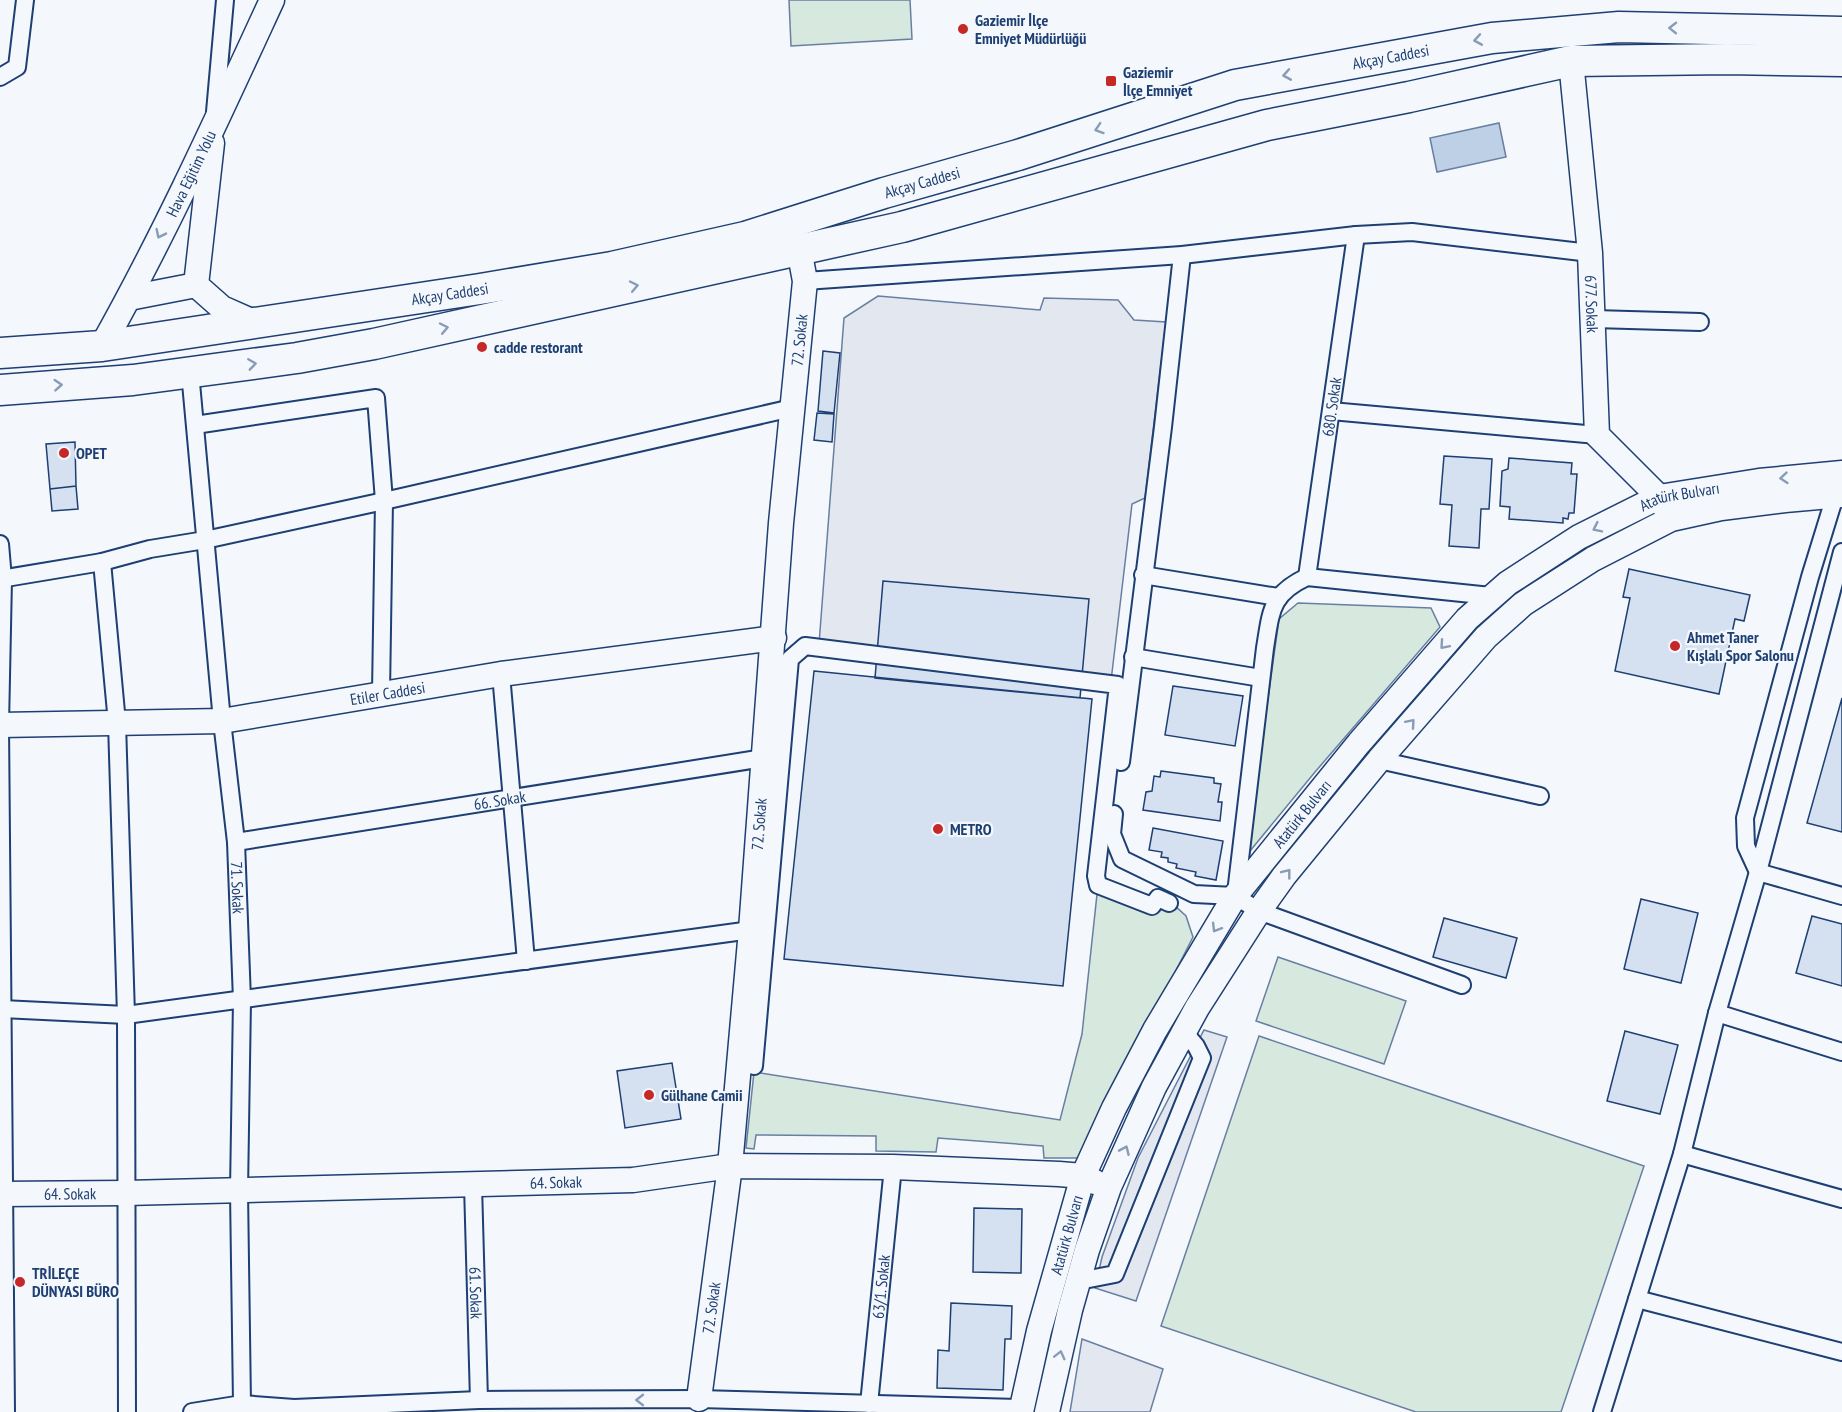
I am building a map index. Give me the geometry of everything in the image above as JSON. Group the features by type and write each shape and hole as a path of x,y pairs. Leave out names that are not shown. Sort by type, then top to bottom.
{"highway":[{"path":"1731,29 1799,12 1842,13"},
{"name":"Akçay Caddesi","path":"0,353 102,346 612,267 746,237 884,193 1018,155 1235,85 1492,38 1619,27 1842,32"},
{"path":"1728,59 1842,73"},
{"name":"Akçay Caddesi","path":"0,390 133,380 297,358 374,344 962,211 1034,188 1267,125 1571,61 1728,59 1842,61"}],"street":[{"path":"0,77 8,67 26,0"},
{"path":"196,285 225,0"},
{"name":"Hava Eğitim Yolu","path":"102,346 129,298 214,125 272,0"},
{"name":"677. Sokak","path":"1571,61 1590,253 1597,435"},
{"path":"805,281 1182,255 1412,232 1590,253"},
{"name":"680. Sokak","path":"1307,577 1356,236"},
{"name":"72. Sokak","path":"698,1406 730,1166 751,930 781,523 805,281 799,249"},
{"path":"1182,255 1112,834 1122,859 1194,894 1235,896 1259,911 1462,985"},
{"path":"196,285 222,308 256,322"},
{"path":"129,298 196,285"},
{"path":"1594,318 1700,322"},
{"name":"71. Sokak","path":"190,372 222,721 236,842 242,1000 239,1191 242,1404"},
{"path":"195,425 376,398 384,501 381,693"},
{"path":"1,579 102,562 150,549 205,540 792,408"},
{"path":"1331,411 1597,435 1659,497 1671,519"},
{"name":"Atatürk Bulvarı","path":"1022,1410 1039,1331 1083,1176 1114,1108 1155,1030 1235,896 1359,743 1467,619 1491,596 1579,537 1659,497 1759,481 1840,488"},
{"path":"1840,488 1810,577 1745,818 1746,846 1758,872 1842,896"},
{"name":"Atatürk Bulvarı","path":"1047,1412 1078,1281 1109,1187 1137,1123 1184,1032 1259,911 1284,876 1379,760 1486,637 1523,604 1593,559 1671,519 1840,488"},
{"path":"0,544 2,1194 6,1412"},
{"path":"1602,1412 1682,1154 1717,1013 1835,605 1842,552"},
{"path":"102,562 117,723 126,1015 127,1412"},
{"path":"1143,575 1278,597"},
{"path":"1235,896 1270,614 1278,597 1292,584 1307,577 1491,596"},
{"name":"Etiler Caddesi","path":"0,725 222,721 501,674 774,638"},
{"path":"754,1066 790,659 805,646 1118,685 1096,876 1098,885 1152,906 1158,898 1170,903"},
{"path":"1133,657 1261,678"},
{"path":"501,674 526,961"},
{"name":"66. Sokak","path":"236,842 764,758"},
{"path":"1379,760 1540,796"},
{"path":"2,1010 126,1015 751,930"},
{"path":"1717,1013 1842,1052"},
{"path":"1078,1281 1115,1274 1202,1058 1196,1046 1184,1032"},
{"path":"1682,1154 1842,1199"},
{"name":"64. Sokak","path":"2,1194 239,1191 633,1180 730,1166 893,1167 1083,1176 1109,1187"},
{"name":"63/1. Sokak","path":"869,1404 893,1167"},
{"name":"61. Sokak","path":"473,1185 479,1400"},
{"path":"1637,1299 1842,1352"},
{"path":"192,1412 242,1404 294,1410 479,1400 783,1407 869,1404 1022,1410"}],"shaded area":[{"path":"789,0 910,0 912,39 791,46"},
{"path":"878,296 1040,310 1044,298 1118,300 1134,320 1166,322 1145,498 1132,504 1111,681 819,644 844,318"},
{"path":"1298,603 1431,608 1440,627 1250,851 1258,771 1279,619"},
{"path":"1098,885 1174,905 1186,916 1193,937 1080,1158 1044,1158 1043,1146 938,1138 936,1152 876,1151 876,1136 756,1135 754,1149 746,1148 754,1072 1060,1120 1082,1034"},
{"path":"1278,957 1406,1001 1384,1064 1256,1021"},
{"path":"1204,1030 1227,1037 1136,1301 1095,1288 1102,1257 1138,1158"},
{"path":"1259,1036 1644,1166 1561,1412 1416,1412 1161,1326"},
{"path":"1082,1339 1163,1369 1150,1412 1070,1412"}],"water":[{"path":"1499,123 1506,157 1437,172 1430,138"}],"building":[{"path":"823,351 840,353 834,413 818,411"},
{"path":"817,413 834,414 832,442 814,440"},
{"path":"75,442 76,486 50,489 46,444"},
{"path":"1444,456 1492,459 1489,509 1481,509 1479,548 1449,546 1452,505 1440,504"},
{"path":"1509,458 1572,463 1571,474 1577,474 1574,513 1569,513 1568,519 1563,518 1563,523 1509,519 1510,507 1500,506 1502,471 1508,469"},
{"path":"76,486 78,509 52,511 50,489"},
{"name":"Ahmet Taner Kışlalı Spor Salonu","path":"1629,569 1750,595 1744,621 1735,619 1719,694 1615,671 1630,598 1623,597"},
{"path":"883,581 1089,599 1080,698 875,678"},
{"name":"METRO","path":"814,671 1092,699 1063,986 784,959"},
{"path":"1173,686 1243,696 1235,746 1165,735"},
{"path":"1842,698 1842,832 1807,823"},
{"path":"1161,771 1214,778 1214,783 1221,784 1218,802 1222,802 1220,821 1143,810 1146,792 1152,791 1154,776 1160,777"},
{"path":"1153,828 1223,841 1216,880 1195,876 1196,872 1176,868 1177,864 1168,862 1168,858 1161,857 1162,852 1149,850"},
{"path":"1641,899 1698,913 1681,983 1624,969"},
{"path":"1812,916 1842,924 1842,986 1796,973"},
{"path":"1444,918 1517,938 1506,978 1433,957"},
{"path":"1625,1031 1678,1045 1660,1114 1607,1101"},
{"name":"Gülhane Camii","path":"672,1063 681,1119 625,1128 617,1071"},
{"path":"974,1208 1022,1209 1021,1273 973,1272"},
{"path":"951,1303 1012,1306 1011,1339 1005,1339 1003,1390 937,1388 938,1350 949,1351"}],"place":[{"name":"Gaziemir İlçe Emniyet Müdürlüğü","path":"963,29"},
{"name":"Gaziemir İlçe Emniyet","path":"1111,81"},
{"name":"cadde restorant","path":"482,347"},
{"name":"OPET","path":"64,453"},
{"name":"Ahmet Taner Kışlalı Spor Salonu","path":"1675,646"},
{"name":"METRO","path":"938,829"},
{"name":"Gülhane Camii","path":"649,1095"},
{"name":"TRİLEÇE DÜNYASI BÜRO","path":"20,1282"}]}
